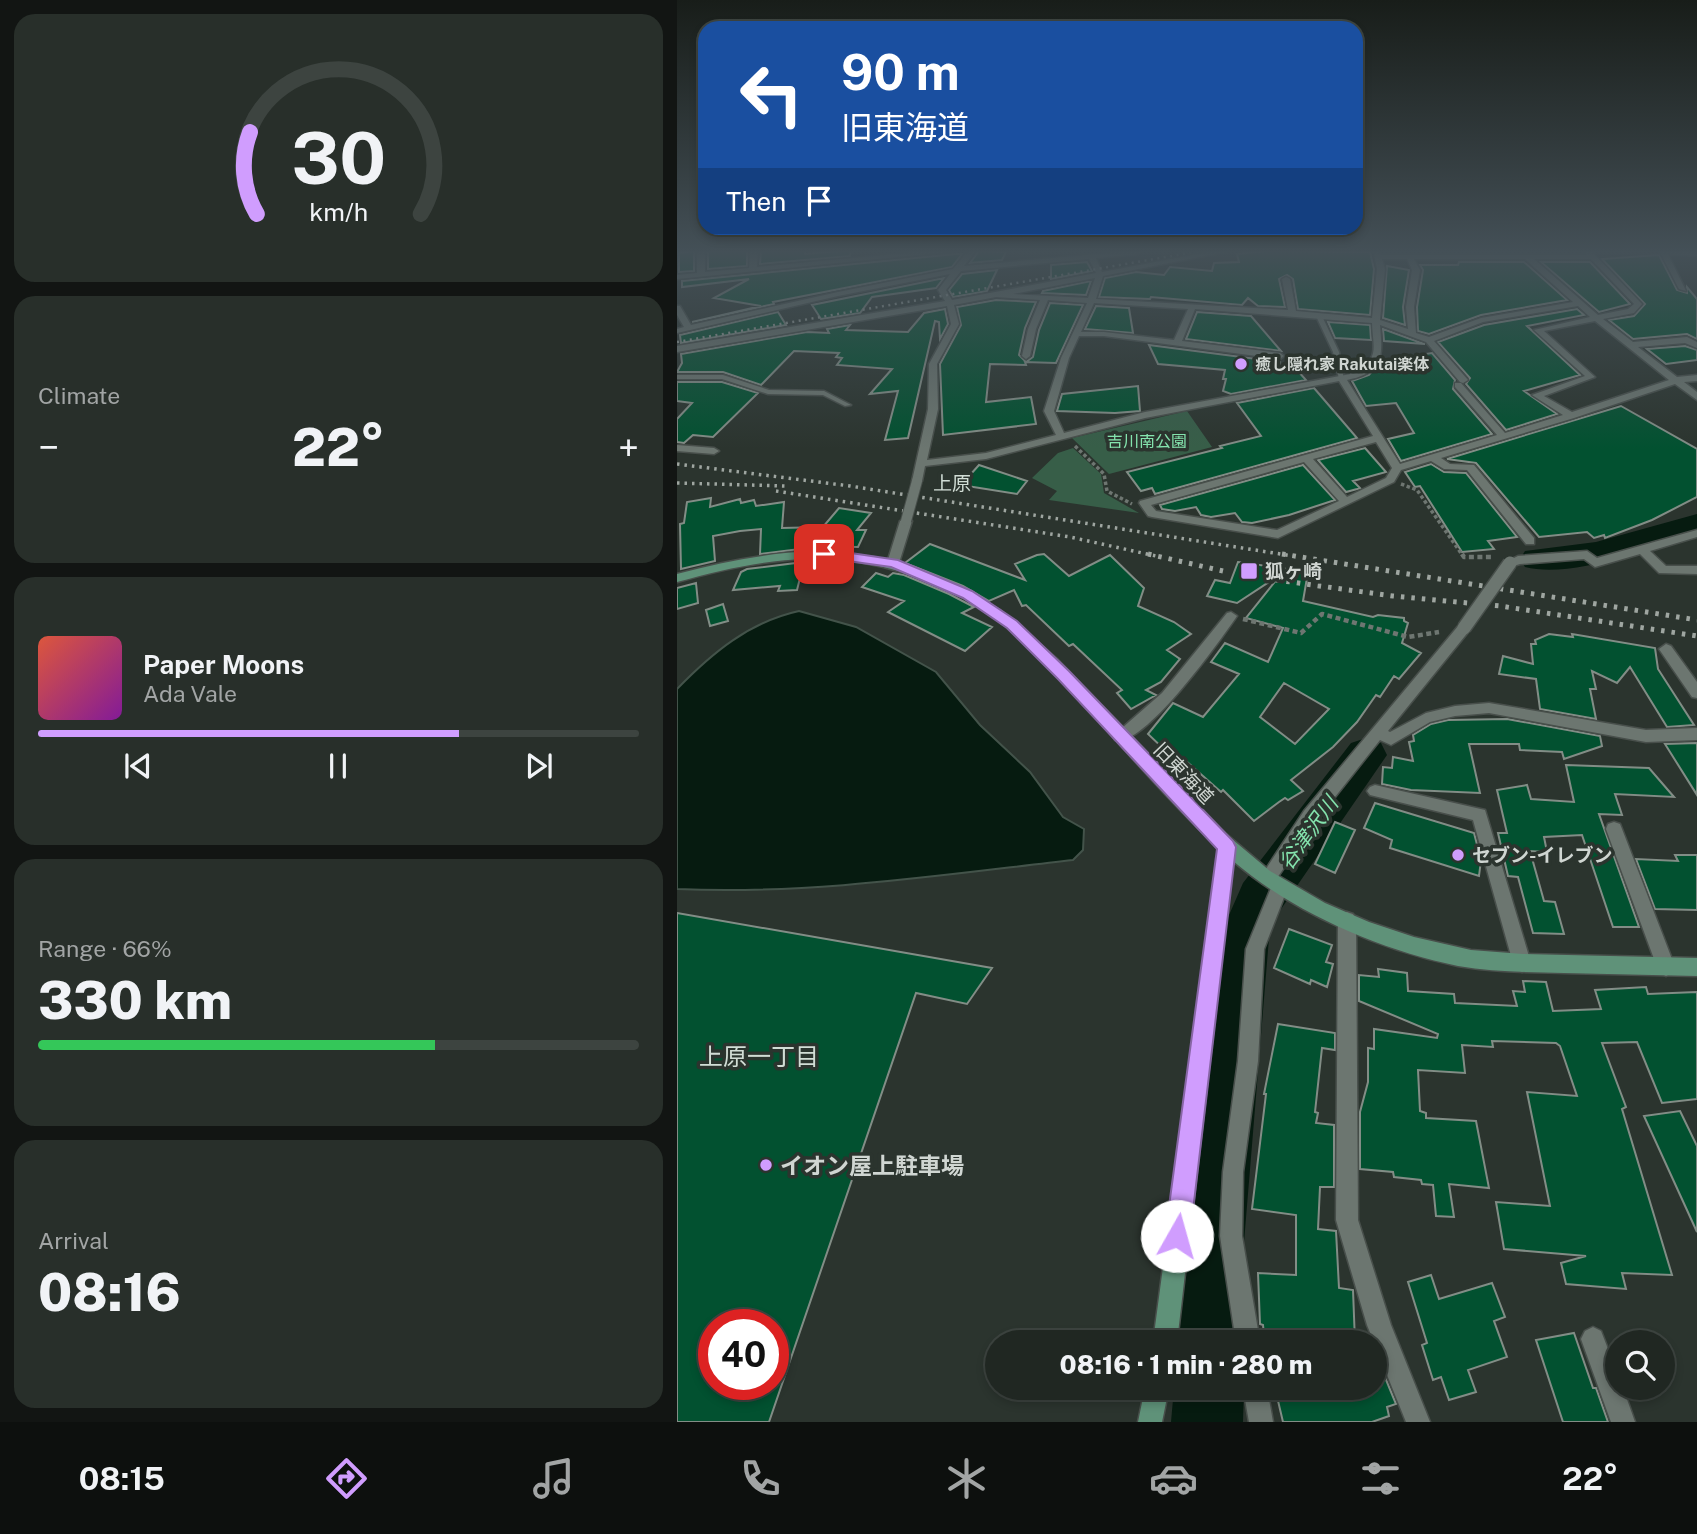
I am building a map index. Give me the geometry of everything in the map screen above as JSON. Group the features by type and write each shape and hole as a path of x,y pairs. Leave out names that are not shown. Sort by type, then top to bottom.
{"street":[{"path":"682,316 689,328"},
{"path":"677,331 740,316"},
{"path":"677,349 871,316"},
{"path":"893,563 917,481 933,409 933,364 955,324 953,316"},
{"path":"1026,356 1037,316"},
{"path":"1064,437 1049,411 1065,358 1084,316"},
{"path":"1177,343 1188,316"},
{"path":"1323,316 1376,321 1429,340 1504,436"},
{"path":"920,464 986,456 1145,415 1359,375 1374,365 1378,352 1376,316"},
{"path":"1411,316 1412,334"},
{"path":"1429,340 1481,320 1502,316"},
{"path":"1571,416 1537,395 1591,377 1537,330 1604,316"},
{"path":"1596,318 1697,397"},
{"path":"1076,334 1104,334 1280,356"},
{"path":"1632,345 1687,340 1697,345"},
{"path":"1378,438 1144,503 1152,514 1278,534 1390,480 1397,468 1571,416 1677,380 1697,378"},
{"path":"1342,379 1397,468"},
{"path":"677,448 714,451"},
{"path":"1432,457 1448,467 1470,467 1530,541"},
{"path":"1306,458 1344,500"},
{"path":"1246,1330 1231,1236 1233,1172 1247,1061 1255,949 1274,882 1310,816 1380,734 1464,628 1510,563 1518,560 1587,555 1595,563 1697,533"},
{"path":"1641,548 1663,570 1697,570"},
{"name":"旧東海道","path":"677,579 733,565 797,555 855,556 893,563 967,594 1012,625 1227,847 1274,882 1347,920 1405,943 1459,957 1522,963 1697,967"},
{"path":"1120,736 1144,721 1190,671 1231,616"},
{"path":"1666,649 1697,694"},
{"path":"1380,734 1391,739 1426,718 1455,711 1489,708 1646,736 1697,734"},
{"path":"1375,791 1479,815 1522,963"},
{"path":"1614,829 1666,967"},
{"path":"1167,1330 1227,847"},
{"path":"1347,920 1347,1220 1379,1325 1418,1422"},
{"path":"1593,1339 1623,1422"},
{"path":"1150,1422 1155,1400"},
{"path":"1257,1400 1261,1422"}],"lane":[{"path":"1319,316 1336,352 1342,379"},
{"path":"677,377 723,377 768,392 824,393 847,405"}],"path":[{"path":"1064,437 1104,474 1107,491 1152,514"},
{"path":"1390,480 1417,490 1464,557 1499,557 1510,563"},
{"path":"1231,616 1301,634 1322,614 1408,637"}],"green space":[{"name":"吉川南公園","path":"1187,411 1212,447 1109,474 1072,438"},
{"name":"吉川南公園","path":"1073,448 1101,474 1104,493 1139,513 1049,500 1057,491 1032,478 1058,453"}],"shaded area":[{"path":"799,611 856,627 936,672 980,725 1030,772 1063,817 1084,829 1083,850 1073,860 875,882 776,889 677,889 677,689 732,641 764,623"}],"building":[{"path":"759,316 781,316 786,325 681,343 680,335"},
{"path":"921,316 946,316 948,324 940,339 939,322 935,321 908,438 885,440 898,391 870,394 892,369 837,365 842,358 836,357 839,353 794,351 761,385 723,372 677,372 682,363 681,354 807,332 829,333 827,329 850,325 846,330 908,332"},
{"path":"959,316 1030,316 1019,355 1026,362 1033,357 1045,316 1078,316 1056,363 990,364 986,402 1031,397 1036,424 943,435 940,364 961,325"},
{"path":"1091,316 1130,316 1133,333 1085,329"},
{"path":"1195,316 1251,316 1281,351 1186,339"},
{"path":"1404,316 1405,325 1383,318"},
{"path":"1417,316 1477,316 1429,334 1418,331"},
{"path":"1534,316 1577,316 1527,326 1580,375 1524,391 1557,414 1506,430 1466,384 1470,378 1438,342 1484,325"},
{"path":"1632,316 1697,316 1697,339 1687,334 1633,339 1609,320"},
{"path":"1328,322 1370,325 1371,340 1335,338"},
{"path":"1383,329 1424,344 1384,341"},
{"path":"1149,345 1280,362 1279,367 1297,370 1306,380 1231,394 1223,391 1225,370 1158,364"},
{"path":"1685,346 1697,350 1697,360 1666,364 1647,349"},
{"path":"1432,353 1455,380 1453,389 1492,434 1401,461 1388,439 1414,433 1396,403 1366,406 1352,381 1369,375 1381,361"},
{"path":"677,382 722,382 758,393 713,437 693,435 684,443 677,442 677,419 692,403 677,401"},
{"path":"1138,386 1140,411 1057,411 1062,394"},
{"path":"1314,388 1357,438 1155,494 1152,488 1141,491 1127,472 1261,436 1237,403"},
{"path":"1621,406 1697,449 1697,497 1652,520 1605,538 1604,535 1594,538 1587,532 1539,537 1476,463 1447,459"},
{"path":"1365,448 1386,472 1353,481 1360,488 1346,492 1318,460"},
{"path":"1431,464 1444,472 1466,473 1517,537 1488,541 1494,549 1462,552 1420,486 1415,487 1405,472"},
{"path":"979,465 1027,481 1017,494 961,485"},
{"path":"1303,465 1335,500 1289,515 1252,523 1242,522 1235,513 1211,517 1201,515 1196,507 1175,511 1162,509 1160,505"},
{"path":"711,498 710,507 740,499 741,503 754,500 756,506 784,502 782,528 823,527 839,508 871,513 857,530 866,530 858,547 808,546 760,554 761,529 740,531 713,536 715,561 681,569 680,524 684,523 687,502"},
{"path":"930,544 1025,580 1015,564 1037,555 1044,554 1069,576 1110,555 1144,588 1138,606 1174,622 1191,634 1167,650 1180,659 1161,682 1146,690 1156,695 1131,709 1117,693 1122,690 1073,644 1069,646 1026,605 1022,606 1014,590 989,601 963,586 905,563"},
{"path":"804,562 797,590 778,591 780,586 733,590 741,572 747,569"},
{"path":"1238,562 1308,572 1303,601 1373,617 1378,615 1404,618 1408,623 1402,643 1421,653 1399,679 1394,676 1380,697 1376,695 1357,722 1333,747 1291,780 1303,791 1288,800 1285,798 1254,821 1223,790 1221,792 1186,761 1177,767 1164,754 1167,752 1148,734 1173,703 1203,717 1239,674 1211,662 1225,643 1268,662 1283,628 1246,618 1281,574 1237,603 1207,596 1215,580 1230,583","holes":["1284,683 1329,709 1295,744 1260,717"]},
{"path":"876,573 888,577 893,573 904,575 949,594 974,607 962,613 992,627 965,651 888,612 904,601 862,587"},
{"path":"696,583 698,603 677,609 677,588"},
{"path":"723,604 728,621 710,626 706,610"},
{"path":"1549,634 1573,637 1572,634 1655,648 1658,669 1694,725 1667,727 1630,667 1617,683 1592,671 1596,689 1590,689 1596,719 1540,709 1536,679 1499,674 1503,656 1533,664 1531,644 1536,644 1535,640"},
{"path":"1507,719 1600,736 1602,746 1564,759 1562,752 1520,750 1519,744 1469,744 1480,793 1411,790 1382,784 1383,767 1392,768 1393,757 1413,761 1409,742 1414,741 1413,735 1431,724 1448,720"},
{"path":"1697,743 1697,795 1665,744"},
{"path":"1566,765 1649,768 1674,797 1615,794 1622,815 1599,814 1639,927 1613,927 1582,835 1544,837 1547,852 1530,851 1544,901 1555,902 1564,934 1533,933 1518,877 1508,876 1498,833 1507,833 1497,790 1527,785 1531,799 1574,802"},
{"path":"1375,803 1474,833 1481,860 1479,876 1390,848 1392,840 1364,828"},
{"path":"1335,822 1355,830 1335,873 1315,864"},
{"path":"1675,855 1697,855 1697,910 1655,909 1636,859 1678,861"},
{"name":"イオン屋上駐車場","path":"677,913 992,968 967,1004 916,993 789,1364 789,1309 698,1309 698,1400 777,1400 769,1422 677,1422"},
{"path":"1289,929 1332,945 1326,962 1333,964 1327,987 1311,980 1310,984 1274,968"},
{"path":"1378,969 1407,973 1408,991 1454,994 1455,1003 1517,1006 1513,991 1525,992 1523,981 1546,982 1553,1011 1601,1009 1595,990 1646,987 1648,994 1697,992 1697,1099 1662,1103 1637,1042 1602,1043 1626,1107 1622,1109 1672,1275 1622,1273 1626,1289 1566,1284 1561,1263 1586,1256 1504,1249 1496,1202 1550,1206 1527,1092 1577,1096 1560,1046 1556,1043 1492,1041 1493,1047 1462,1045 1465,1073 1418,1070 1420,1111 1426,1113 1426,1118 1476,1121 1489,1188 1449,1184 1454,1217 1436,1216 1433,1185 1422,1184 1421,1180 1394,1177 1393,1172 1360,1169 1360,1112 1368,1082 1368,1048 1374,1049 1374,1029 1437,1038 1438,1034 1359,1001 1359,975 1379,977"},
{"path":"1278,1024 1335,1033 1335,1050 1322,1048 1315,1112 1318,1113 1316,1123 1334,1125 1334,1187 1320,1187 1318,1229 1336,1231 1339,1288 1353,1290 1355,1330 1264,1330 1260,1324 1258,1273 1296,1275 1296,1215 1252,1209 1264,1094"},
{"path":"1680,1111 1697,1146 1697,1232 1644,1116"},
{"path":"1431,1275 1439,1299 1492,1283 1505,1317 1494,1321 1507,1357 1468,1370 1476,1392 1449,1400 1441,1377 1433,1380 1422,1345 1427,1343 1408,1282"},
{"path":"1574,1333 1608,1422 1563,1422 1536,1340"},
{"path":"1387,1382 1396,1404 1387,1407 1389,1416 1372,1422 1283,1422 1278,1400 1387,1400"}],"waterway":[{"name":"谷津沢川","path":"1537,559 1597,553 1697,524"},
{"name":"谷津沢川","path":"1209,1330 1209,1279 1244,938 1260,899 1366,755"},
{"name":"谷津沢川","path":"1207,1422 1208,1400"}],"railway":[{"path":"677,342 824,316"},
{"path":"677,464 850,486 1293,556"},
{"path":"677,483 785,486"},
{"path":"776,491 1070,537 1156,556"},
{"path":"1148,554 1223,571"},
{"path":"1282,554 1697,620"},
{"path":"1276,580 1393,596 1500,606 1697,636"}],"place":[{"name":"癒し隠れ家 Rakutai楽体","path":"1241,364"},
{"name":"狐ヶ崎","path":"1249,571"},
{"name":"セブン-イレブン","path":"1458,855"},
{"name":"イオン屋上駐車場","path":"766,1165"}],"district":[{"name":"上原","path":"952,483"},
{"name":"上原一丁目","path":"759,1056"}],"route":[{"path":"824,554 893,563 967,594 1012,625 1227,847 1177,1236"}]}
